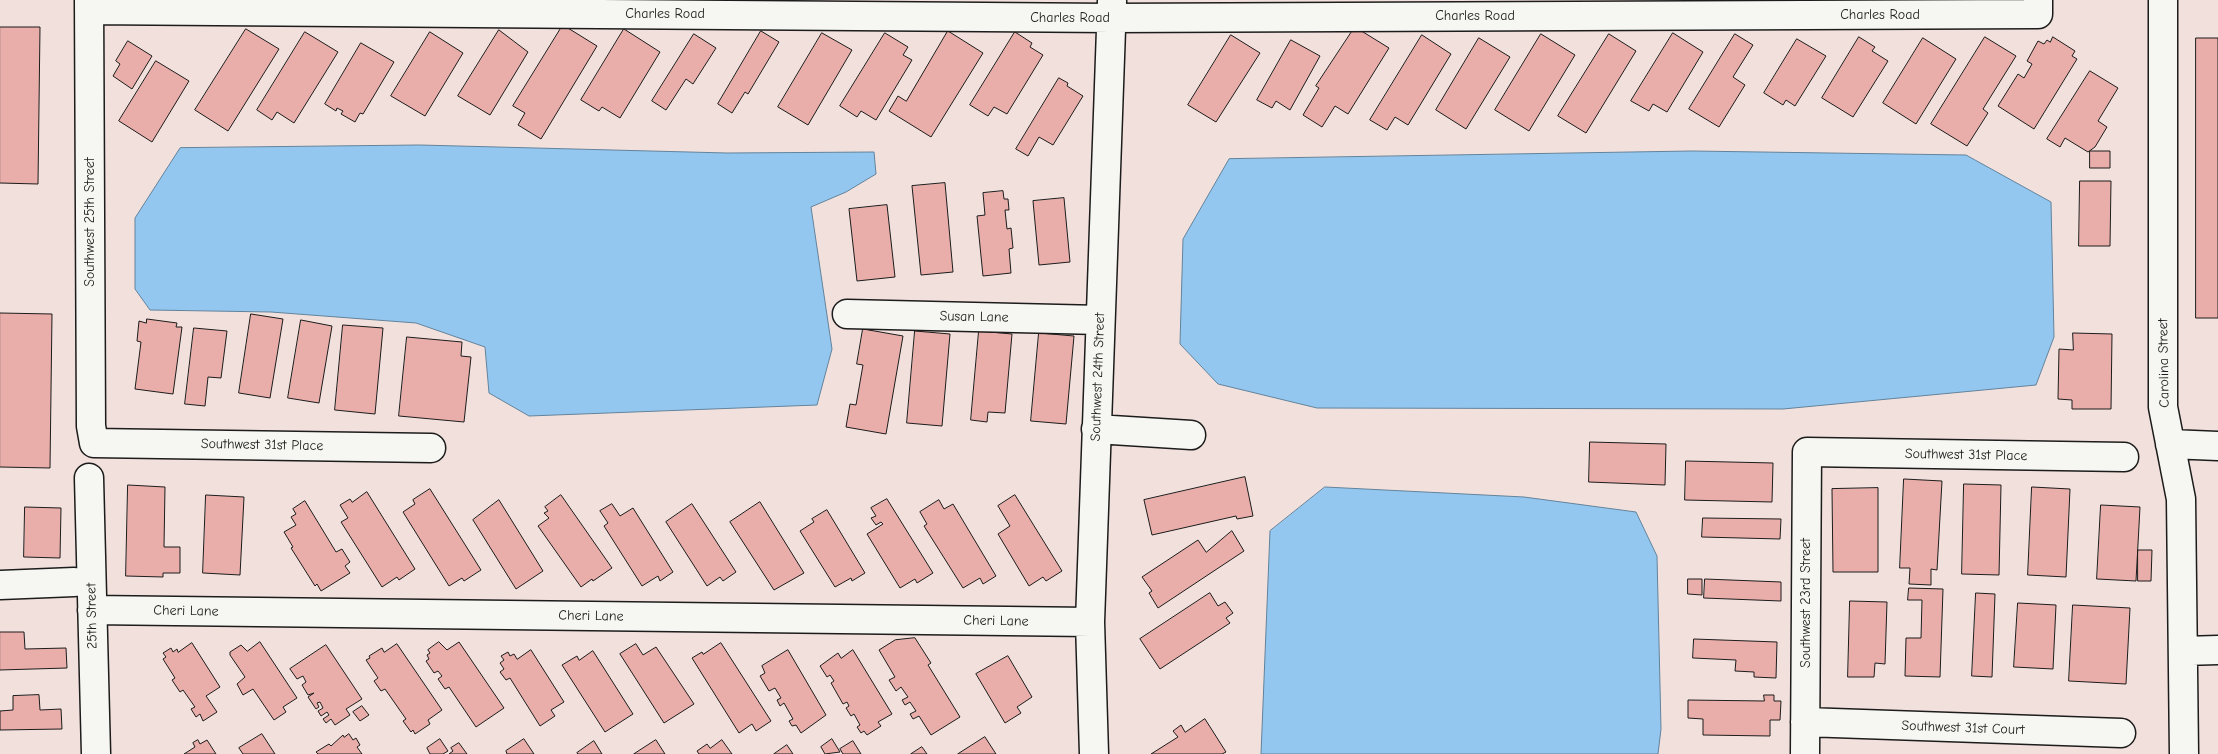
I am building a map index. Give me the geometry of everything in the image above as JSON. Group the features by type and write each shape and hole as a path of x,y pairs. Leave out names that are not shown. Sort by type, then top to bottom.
{"street":[{"name":"Charles Road","path":"89,5 2038,14 2038,0"},
{"name":"Carolina Street","path":"2163,0 2163,407 2181,499 2184,754"},
{"name":"Southwest 25th Street","path":"89,5 91,416 94,443"},
{"name":"Southwest 24th Street","path":"1094,754 1090,622 1111,9"},
{"name":"Susan Lane","path":"847,314 1100,320"},
{"path":"1096,429 1191,435"},
{"name":"Southwest 31st Place","path":"94,443 430,448"},
{"path":"2170,444 2218,446"},
{"name":"Southwest 31st Place","path":"1807,452 2124,457"},
{"name":"Southwest 23rd Street","path":"1805,754 1807,452"},
{"name":"25th Street","path":"88,478 96,754"},
{"path":"0,585 74,582"},
{"name":"Cheri Lane","path":"92,610 1090,622"},
{"path":"2183,651 2218,650"},
{"name":"Southwest 31st Court","path":"1805,722 2121,733"}],"water":[{"path":"420,145 727,153 874,152 876,174 846,192 811,207 832,349 817,405 529,416 489,393 485,347 416,323 271,312 150,310 135,289 135,218 180,148"},
{"path":"1692,151 1966,155 2051,202 2054,337 2036,385 1783,409 1317,408 1218,384 1180,344 1183,239 1229,159"},
{"path":"1325,487 1524,497 1636,512 1657,556 1661,729 1658,754 1261,754 1270,531"}],"building":[{"path":"563,25 597,46 541,139 518,125 525,113 513,106"},
{"path":"0,27 40,27 38,184 0,183"},
{"path":"1355,27 1389,48 1348,114 1335,106 1322,127 1303,115 1319,88 1316,86"},
{"path":"246,29 279,49 228,131 195,110"},
{"path":"624,29 660,52 620,118 602,107 599,111 581,100"},
{"path":"499,30 528,52 490,115 458,96"},
{"path":"761,31 779,42 748,94 745,92 732,113 718,104"},
{"path":"948,31 983,53 931,137 889,111 898,96 906,101"},
{"path":"305,32 338,52 294,123 277,112 272,120 257,110"},
{"path":"430,32 463,53 425,116 391,96"},
{"path":"1015,32 1032,43 1030,47 1043,55 1007,114 994,107 988,116 970,105"},
{"path":"822,33 852,50 808,125 778,107"},
{"path":"885,33 908,47 903,55 912,60 876,120 861,111 857,117 840,106"},
{"path":"1673,33 1703,52 1667,112 1653,104 1649,111 1631,101"},
{"path":"694,34 716,48 693,84 686,79 666,110 652,101"},
{"path":"1541,34 1575,55 1529,131 1495,110"},
{"path":"1609,34 1636,51 1586,133 1558,116"},
{"path":"1735,34 1753,45 1733,77 1745,85 1719,127 1689,109"},
{"path":"1231,35 1260,53 1216,122 1188,105"},
{"path":"1422,35 1451,54 1408,125 1395,117 1387,130 1370,120"},
{"path":"1859,37 1875,47 1872,51 1888,61 1853,117 1822,98"},
{"path":"1985,37 2016,56 1983,109 1988,113 1967,146 1931,124"},
{"path":"2053,37 2075,51 2072,56 2077,59 2034,129 1998,106 2018,74 2024,78 2032,64 2027,61 2038,41 2044,44 2047,40 2050,42"},
{"path":"1479,38 1510,57 1466,129 1436,110"},
{"path":"1923,38 1956,59 1916,124 1883,103"},
{"path":"2196,38 2218,38 2218,318 2196,318"},
{"path":"1797,39 1826,56 1795,106 1786,100 1783,105 1764,93"},
{"path":"1291,40 1320,56 1290,110 1276,101 1272,108 1257,100"},
{"path":"128,41 152,56 132,89 113,76 120,64 116,61"},
{"path":"361,43 394,62 363,114 360,113 355,122 341,114 343,111 337,108 336,111 325,104"},
{"path":"156,61 189,81 152,142 119,121"},
{"path":"2090,71 2118,88 2098,121 2107,127 2095,147 2088,152 2065,138 2060,147 2047,139"},
{"path":"1059,78 1068,83 1067,86 1083,96 1053,145 1039,137 1028,156 1016,149"},
{"path":"2090,151 2110,151 2110,168 2090,168"},
{"path":"2080,181 2111,181 2110,246 2079,246"},
{"path":"945,183 953,272 921,275 912,186"},
{"path":"1003,191 1004,199 1008,199 1009,210 1005,210 1007,229 1011,228 1013,248 1009,249 1011,273 983,276 977,216 985,215 983,193"},
{"path":"1064,198 1070,262 1039,265 1033,201"},
{"path":"887,205 895,277 857,281 849,209"},
{"path":"0,313 52,314 50,468 0,467"},
{"path":"251,314 283,319 270,398 239,393"},
{"path":"147,319 177,323 176,327 182,327 173,394 135,389 141,342 137,341 139,321 146,323"},
{"path":"301,320 332,326 319,403 288,398"},
{"path":"343,325 383,328 375,414 335,410"},
{"path":"194,328 227,331 221,378 208,377 205,406 185,404"},
{"path":"863,329 903,336 886,434 846,427 850,404 856,405 863,365 857,364"},
{"path":"915,331 950,334 942,426 907,423"},
{"path":"979,331 1012,334 1005,413 988,412 987,422 971,420"},
{"path":"1039,333 1074,336 1066,424 1031,421"},
{"path":"2073,333 2112,334 2111,409 2072,409 2072,400 2058,399 2059,349 2073,350"},
{"path":"407,337 462,342 461,356 471,357 464,422 399,416"},
{"path":"1590,442 1666,444 1665,485 1589,482"},
{"path":"1686,461 1773,463 1772,502 1685,500"},
{"path":"1245,477 1253,516 1237,519 1236,516 1152,535 1144,500"},
{"path":"1904,479 1942,481 1937,570 1931,569 1931,585 1909,584 1910,568 1900,568"},
{"path":"1964,484 2001,485 1999,575 1962,574"},
{"path":"128,485 165,487 164,547 180,547 180,573 163,573 163,577 126,576"},
{"path":"2032,487 2070,489 2066,577 2028,575"},
{"path":"1878,488 1878,572 1833,572 1832,489"},
{"path":"430,489 481,570 464,581 462,578 449,586 403,512 415,504 413,500"},
{"path":"367,492 415,569 399,580 397,577 382,587 341,522 348,518 340,505 350,499 352,502"},
{"path":"206,495 244,497 240,575 203,573"},
{"path":"561,495 612,568 581,587 538,526 549,518 544,513 548,511 545,507"},
{"path":"1015,495 1062,571 1046,581 1043,577 1029,586 998,534 1010,526 998,506"},
{"path":"887,499 933,573 917,583 915,579 900,588 867,534 883,524 881,522 876,525 871,518 876,516 871,508"},
{"path":"499,500 543,571 516,589 473,520"},
{"path":"939,500 944,509 953,504 996,576 983,584 980,578 963,588 924,526 927,524 920,512"},
{"path":"305,501 336,552 342,549 350,562 345,566 350,573 321,591 317,584 315,586 291,548 293,547 284,532 296,525 291,517 296,514 293,509"},
{"path":"760,502 804,573 774,590 730,522"},
{"path":"612,504 620,516 633,508 673,572 660,581 658,576 642,586 604,526 608,523 600,511"},
{"path":"692,504 736,572 723,581 720,577 707,586 666,522"},
{"path":"2101,505 2140,507 2136,581 2097,579"},
{"path":"25,507 61,508 60,558 24,557"},
{"path":"827,510 865,573 852,581 851,578 835,587 800,531 814,522 812,519"},
{"path":"1703,518 1781,519 1780,539 1702,537"},
{"path":"1232,531 1244,551 1158,608 1149,593 1152,591 1142,577 1198,540 1206,552"},
{"path":"2138,550 2152,550 2151,581 2138,581"},
{"path":"1688,579 1702,579 1702,595 1688,594"},
{"path":"1705,579 1781,582 1781,601 1704,598"},
{"path":"1909,588 1943,589 1940,677 1905,676 1906,638 1921,638 1922,600 1908,600"},
{"path":"1210,593 1218,606 1225,602 1233,613 1226,618 1230,623 1160,669 1140,639"},
{"path":"1976,593 1995,594 1992,677 1972,676"},
{"path":"1850,601 1887,602 1885,664 1875,663 1874,677 1848,677"},
{"path":"2018,603 2056,605 2053,669 2014,667"},
{"path":"2073,605 2130,608 2126,684 2069,681"},
{"path":"0,632 24,632 25,649 66,648 67,668 0,670"},
{"path":"915,638 931,663 928,665 960,717 931,735 919,716 913,719 910,714 916,711 910,702 905,705 902,700 908,697 901,687 896,691 889,680 895,677 879,650 895,640"},
{"path":"1694,639 1777,642 1776,678 1754,677 1754,672 1735,671 1736,660 1693,658"},
{"path":"260,642 297,698 283,707 286,712 274,720 253,689 243,695 237,684 245,677 230,655 230,652 241,645 247,651"},
{"path":"439,642 447,650 459,642 504,708 476,727 449,687 445,689 438,679 442,676 438,671 434,673 426,661 429,659 427,655 430,653 428,650"},
{"path":"192,643 220,687 206,696 217,712 203,721 200,714 196,717 191,709 195,707 183,690 180,692 172,680 175,678 163,659 166,657 163,653 171,648 173,652 177,649 178,652"},
{"path":"721,643 771,721 756,731 752,724 739,733 692,658 702,652 703,654"},
{"path":"397,644 442,710 428,720 430,724 415,734 413,730 411,732 403,721 406,719 385,689 381,691 374,681 378,678 366,660 382,648 384,652"},
{"path":"636,644 643,655 656,647 694,704 664,723 620,654"},
{"path":"326,645 362,699 346,709 350,715 335,725 331,719 326,723 323,719 329,715 327,712 321,716 318,711 323,708 320,702 317,703 319,707 316,709 308,697 314,693 308,695 302,685 306,682 303,676 297,679 290,669"},
{"path":"531,650 564,702 551,710 555,716 540,726 510,678 506,680 500,672 504,669 500,663 504,660 501,656 508,652 510,656 514,654 517,659"},
{"path":"788,650 826,715 801,733 796,725 792,726 789,721 793,719 784,703 780,706 777,700 781,698 775,688 769,691 760,676 765,673 762,666"},
{"path":"853,650 892,714 878,722 881,726 867,735 864,731 861,733 857,727 860,725 854,714 851,716 846,708 849,706 847,702 843,704 831,683 834,681 830,675 827,677 820,666 838,653 841,658"},
{"path":"593,651 633,714 605,732 562,665 577,656 579,660"},
{"path":"1008,656 1032,697 1017,707 1021,713 1005,723 976,674"},
{"path":"39,695 40,710 61,709 62,729 0,730 0,711 13,710 13,696"},
{"path":"1764,695 1774,695 1774,701 1781,701 1780,720 1770,720 1770,736 1703,735 1703,719 1688,718 1688,700 1764,701"},
{"path":"362,706 369,715 360,721 353,712"},
{"path":"1205,719 1226,752 1222,754 1151,754 1178,737 1173,731 1181,725 1185,732"},
{"path":"262,734 275,754 243,754 239,748"},
{"path":"349,734 353,740 356,738 360,745 357,747 362,754 318,754 316,752 329,744 331,746 343,735 344,737"},
{"path":"985,737 996,754 958,754"},
{"path":"440,739 448,751 443,754 430,754 427,748"},
{"path":"524,739 534,754 507,754 506,751"},
{"path":"832,739 840,752 825,754 821,747"},
{"path":"198,740 200,744 207,740 216,754 184,754 195,747 193,743"},
{"path":"656,740 665,754 634,754"},
{"path":"722,740 732,754 699,754 697,751 707,744 710,748"},
{"path":"594,741 602,754 577,753"},
{"path":"853,741 861,754 843,754 840,749"},
{"path":"459,743 467,754 449,754 453,751 451,748"},
{"path":"787,745 793,754 774,754"},
{"path":"922,747 927,754 911,754"}]}
